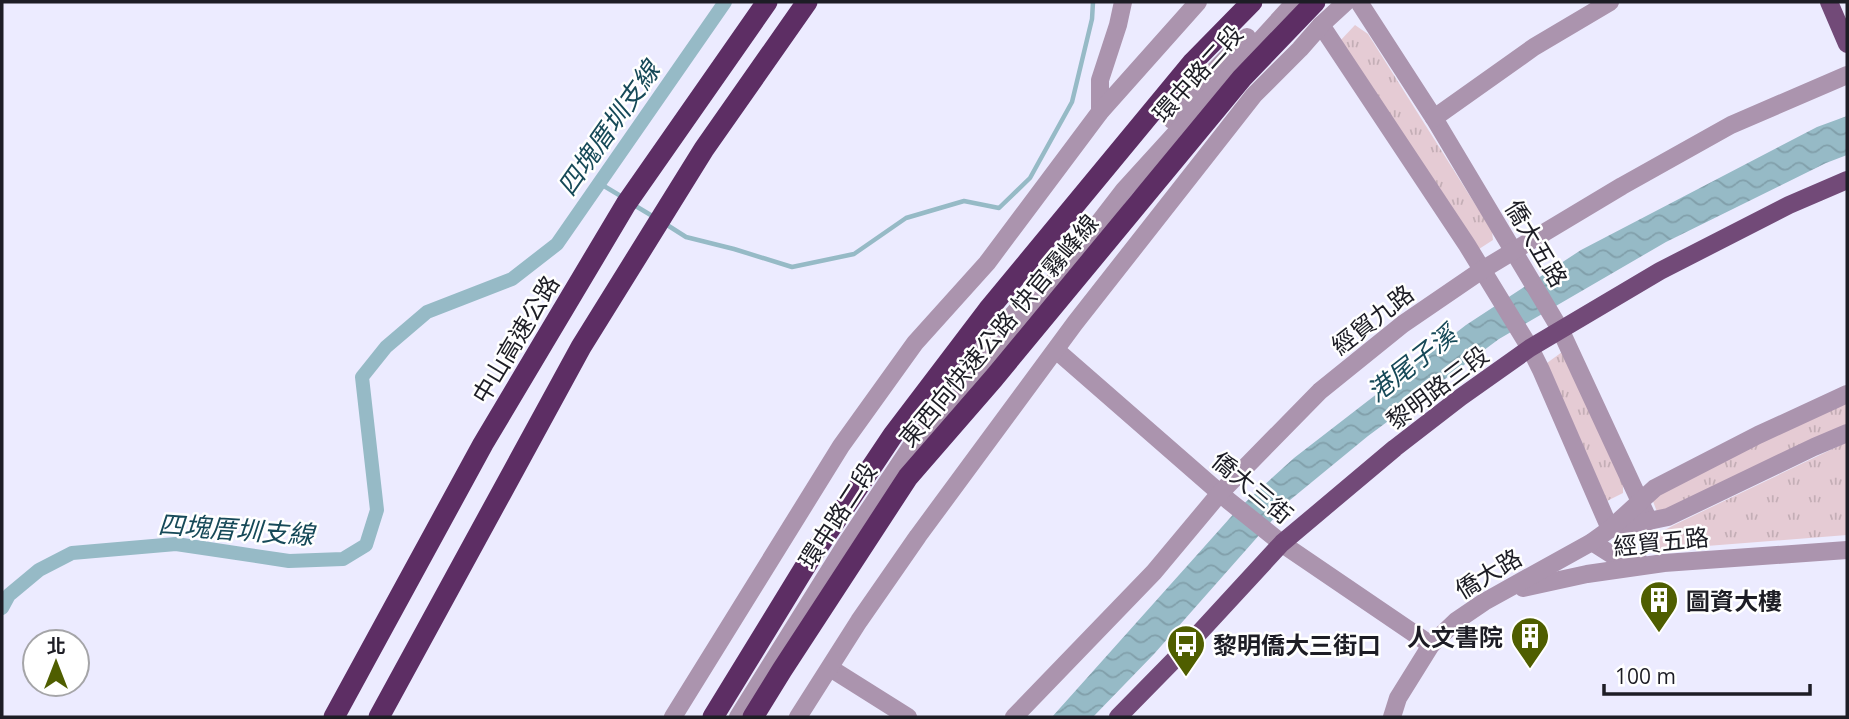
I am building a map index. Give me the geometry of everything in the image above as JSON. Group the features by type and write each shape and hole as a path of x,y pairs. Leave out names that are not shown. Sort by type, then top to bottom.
{"highway":[{"name":"中山高速公路","path":"334,717 483,444 626,204 766,2"},
{"path":"379,717 581,347 704,149 807,2"},
{"name":"東西向快速公路 快官霧峰線","path":"713,717 808,562 909,414 988,310 1193,62 1252,2"},
{"name":"東西向快速公路 快官霧峰線","path":"753,717 908,477 994,378 1242,78 1315,2"}],"main road":[{"path":"1829,2 1847,44"},
{"name":"黎明路三段","path":"1122,716 1282,543 1395,448 1461,397 1560,329 1660,271 1790,205 1847,180"}],"street":[{"path":"1100,112 1100,80 1123,2"},
{"name":"環中路二段","path":"673,717 848,436 915,343 987,263 1100,112 1198,2"},
{"name":"環中路二段","path":"729,717 819,568 922,419 1007,322 1102,202 1208,77 1281,2"},
{"name":"環中路二段","path":"738,717 846,544 914,442 1003,346 1124,190 1295,2"},
{"path":"798,717 859,621 918,536 1084,312 1254,95 1346,2"},
{"name":"僑大五路","path":"1360,2 1434,118 1560,329 1649,521"},
{"path":"1434,118 1534,47 1610,2"},
{"path":"1321,25 1530,348 1610,529"},
{"name":"經貿九路","path":"1014,717 1225,497 1320,391 1403,324 1482,270 1622,186 1731,125 1847,75"},
{"name":"僑大三街","path":"1056,350 1282,543 1431,645"},
{"name":"僑大路","path":"1392,717 1398,698 1431,645 1483,602 1592,542 1657,486 1847,394"},
{"name":"僑大路","path":"1610,529 1668,517 1847,433"},
{"path":"1592,542 1617,558 1664,563"},
{"name":"經貿五路","path":"1483,602 1534,584 1587,573 1664,563 1847,550"},
{"path":"830,668 908,717"}],"green space":[{"path":"1355,25 1368,34 1492,231 1493,240 1479,249 1339,42"},
{"path":"1562,352 1623,481 1623,493 1607,501 1547,363"},
{"path":"1847,401 1847,425 1668,512 1657,512 1651,496"},
{"path":"1847,442 1847,535 1694,547 1665,552 1650,549 1644,543 1674,525"}],"water":[{"path":"1847,116 1847,155 1666,242 1499,339 1368,436 1290,500 1154,654 1093,717 1052,717 1238,509 1294,458 1466,325 1581,250 1817,127"}],"waterway":[{"name":"四塊厝圳支線","path":"2,608 9,595 39,570 72,553 176,544 289,561 343,559 366,545 377,510 362,377 386,347 427,312 512,279 557,244 725,2"},
{"path":"664,223 686,237 792,267 854,254 906,218 964,201 999,208 1030,178 1072,102 1092,19 1093,2"},
{"path":"599,183 624,198"},
{"path":"634,205 654,217"}],"place":[{"name":"圖資大樓","path":"1659,634"},
{"name":"人文書院","path":"1530,670"},
{"name":"黎明僑大三街口","path":"1186,678"}],"water label":[{"name":"港尾子溪","path":"1411,363"}]}
